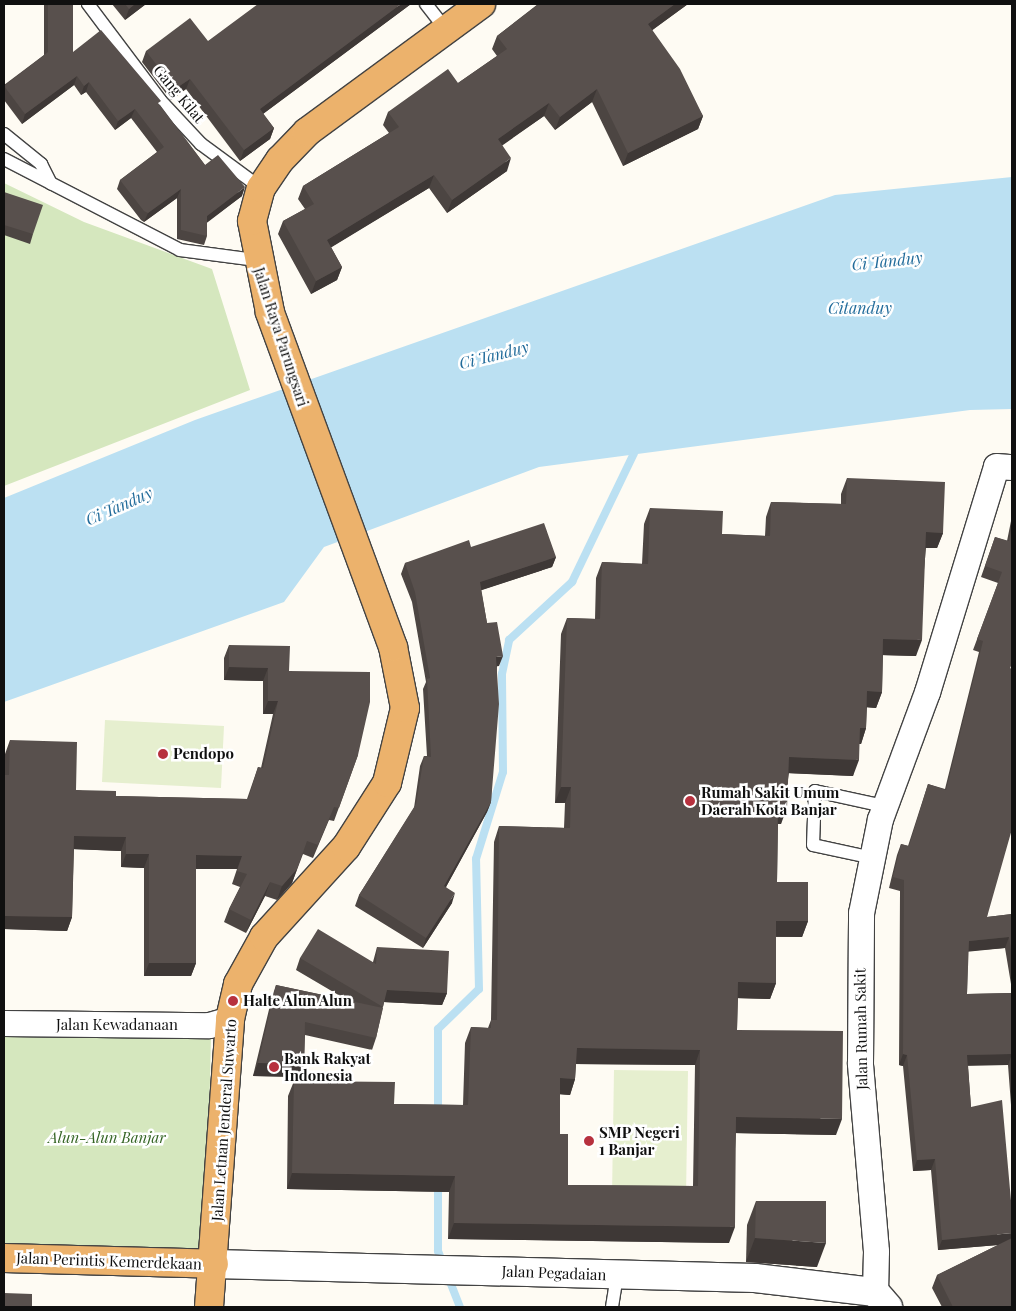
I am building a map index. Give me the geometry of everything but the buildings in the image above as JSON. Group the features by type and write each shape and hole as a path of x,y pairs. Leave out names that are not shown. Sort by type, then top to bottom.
{"highway":[{"name":"Jalan Raya Parungsari","path":"357,557 270,312 256,260 252,221 261,188 280,160 307,132 480,4"},
{"name":"Jalan Letnan Jenderal Suwarto","path":"209,1307 214,1264 223,1026 238,984 264,937 346,847 387,783 404,708 393,647 357,557"},
{"name":"Jalan Perintis Kemerdekaan","path":"4,1258 214,1264"}],"street":[{"name":"Jalan Rumah Sakit","path":"881,1300 860,1063 861,914 884,806 927,692 996,466 1012,467"},
{"name":"Jalan Kewadanaan","path":"4,1023 223,1026"},
{"name":"Jalan Pegadaian","path":"214,1264 755,1278 881,1300"}],"lane":[{"name":"Gang Kilat","path":"88,4 160,100 201,144 261,188"},
{"path":"426,4 446,30"},
{"path":"4,134 41,164 51,184"},
{"path":"4,159 180,250 256,260"},
{"path":"874,858 813,845 815,791 884,806"},
{"path":"612,1307 617,1275"}],"green space":[{"path":"4,183 84,222 212,269 250,390 4,486"},
{"name":"Pendopo","path":"105,720 224,726 221,788 102,782"},
{"name":"Alun-Alun Banjar","path":"4,1032 211,1037 206,1249 4,1245"},
{"path":"614,1070 688,1071 686,1196 612,1195"}],"water":[{"name":"Citanduy","path":"1012,177 1012,409 970,410 539,467 324,547 284,602 4,702 4,498 195,420 835,195"}],"waterway":[{"path":"438,1114 438,1029 479,989 476,859 503,772 502,674 509,640 572,582 634,453"},
{"path":"438,1183 438,1251 460,1307"}],"place":[{"name":"Pendopo","path":"163,754"},
{"name":"Rumah Sakit Umum Daerah Kota Banjar","path":"690,801"},
{"name":"Halte Alun Alun","path":"233,1001"},
{"name":"Bank Rakyat Indonesia","path":"274,1067"},
{"name":"SMP Negeri 1 Banjar","path":"589,1141"}],"water label":[{"name":"Ci Tanduy","path":"887,261"},
{"name":"Ci Tanduy","path":"494,355"},
{"name":"Ci Tanduy","path":"119,506"}]}
